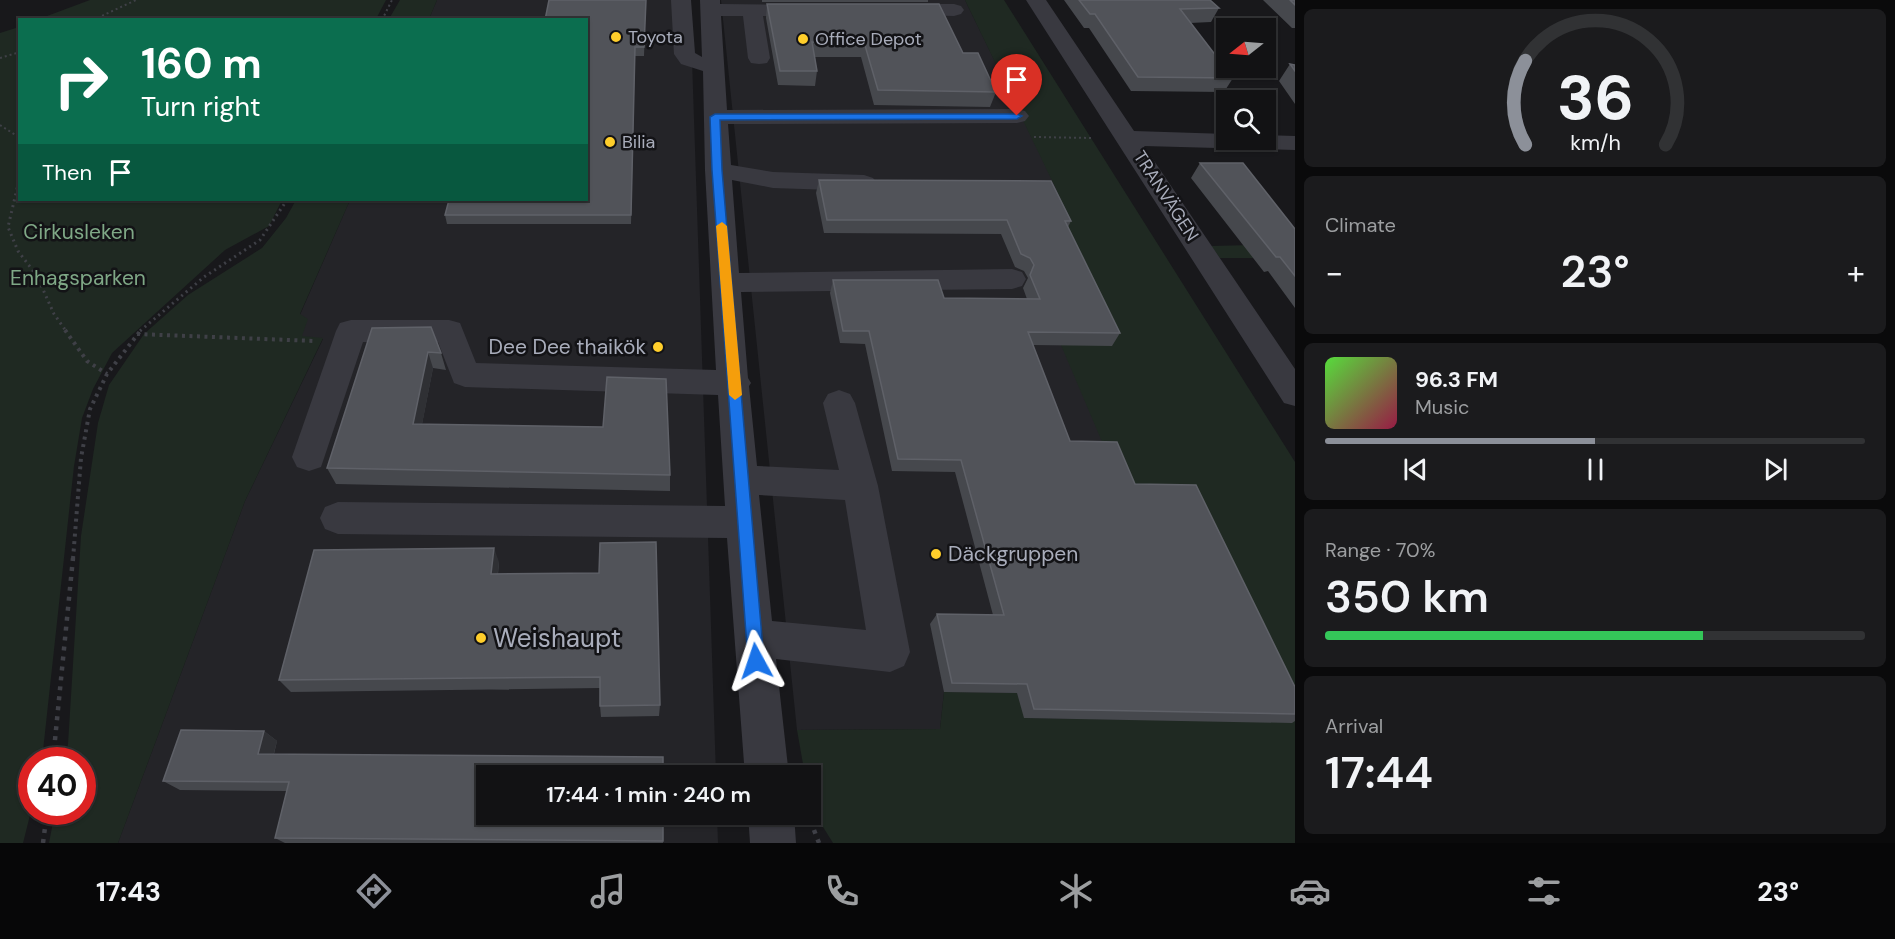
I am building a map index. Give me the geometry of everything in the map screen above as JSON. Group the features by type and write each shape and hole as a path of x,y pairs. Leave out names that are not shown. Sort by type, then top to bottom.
{"street":[{"name":"TRANVÄGEN","path":"1036,0 1295,394"},
{"path":"766,765 744,522 717,170 713,69 701,3 752,11 835,11"},
{"path":"883,10 954,10"},
{"path":"752,11 759,58"},
{"path":"715,117 1017,116"},
{"path":"1128,138 1295,143"},
{"path":"717,170 773,180 889,182"},
{"path":"726,283 1012,279"},
{"path":"309,457 351,331 449,331 465,375 735,383"},
{"path":"754,638 890,652 860,486 839,403"},
{"path":"741,480 860,486"},
{"path":"338,518 744,522"},
{"path":"782,825 794,836"}],"path":[{"path":"97,18 136,0"},
{"path":"383,18 392,0"},
{"path":"0,58 18,53"},
{"path":"0,125 18,138"},
{"path":"1030,137 1128,138"},
{"path":"18,184 8,227 18,251 37,276 54,314 87,362 107,375"},
{"path":"55,747 62,686 81,458 90,410 107,375 136,334 204,277 260,240 286,201"},
{"path":"136,334 347,342"},
{"path":"43,843 45,825"},
{"path":"794,836 819,843"}],"shaded area":[{"path":"437,0 690,0 716,765 476,765 476,825 717,825 718,843 118,843 245,501 323,339 301,337 300,315 350,201 588,201 588,18 429,18"},
{"path":"721,0 965,0 1058,191 1046,194 1070,258 1292,723 1024,718 944,692 940,729 797,730"}],"green space":[{"path":"90,0 386,0 377,18 42,18"},
{"path":"400,0 437,0 429,18 390,18"},
{"path":"965,0 1004,0 1295,462 1295,843 833,843 821,824 821,765 803,765 797,730 940,729 944,692 1017,693 1025,718 1291,722 1125,496 1061,345 1070,259 1011,258 1002,234 1045,194 1057,191"},
{"name":"Enhagsparken","path":"18,27 18,201 282,201 269,226 225,250 112,353 93,389 82,418 74,466 43,747 18,747 18,825 28,825 23,843 0,843 0,33"},
{"path":"295,201 350,201 300,314 308,319 302,336 323,338 245,501 118,843 49,843 52,825 96,825 96,747 67,747 81,536 98,423 109,385 144,334 188,295 262,248 286,218"},
{"path":"1295,244 1295,258 1220,258 1211,246"}],"building":[{"path":"549,0 646,0 644,47 635,47 631,215 445,215 449,201 588,201 588,18 545,18"},
{"path":"1079,0 1210,0 1219,8 1180,9 1216,56 1216,78 1138,77 1095,14 1090,14"},
{"path":"767,4 939,4 963,53 978,53 996,92 878,90 864,42 812,42 817,71 780,71"},
{"path":"1200,163 1243,163 1295,229 1295,276 1280,257 1276,257"},
{"path":"819,180 1051,181 1071,221 1065,221 1120,333 1028,332 1070,441 1117,442 1135,484 1196,485 1295,687 1295,714 1034,709 1027,684 952,683 937,614 1004,615 961,460 898,459 869,331 843,331 833,280 938,280 944,298 1040,299 1030,275 1034,265 1030,258 1021,254 1007,220 827,220"},
{"path":"431,327 441,353 428,352 413,424 603,427 607,377 666,379 670,475 327,468 372,328"},
{"name":"Weishaupt","path":"656,542 660,705 600,706 600,677 279,680 314,550 494,548 491,574 599,573 600,543"},
{"path":"181,730 264,731 258,754 663,757 663,765 476,765 476,825 663,825 663,841 275,838 289,782 163,781"}],"slow traffic":[{"path":"722,226 735,395"}],"place":[{"name":"Toyota","path":"616,37"},
{"name":"Office Depot","path":"803,39"},
{"name":"Bilia","path":"610,142"},
{"name":"Dee Dee thaikök","path":"658,347"},
{"name":"Däckgruppen","path":"936,554"},
{"name":"Weishaupt","path":"481,638"}],"route":[{"path":"756,661 717,170 715,117 1017,116"}],"park label":[{"name":"Cirkusleken","path":"79,232"}]}
